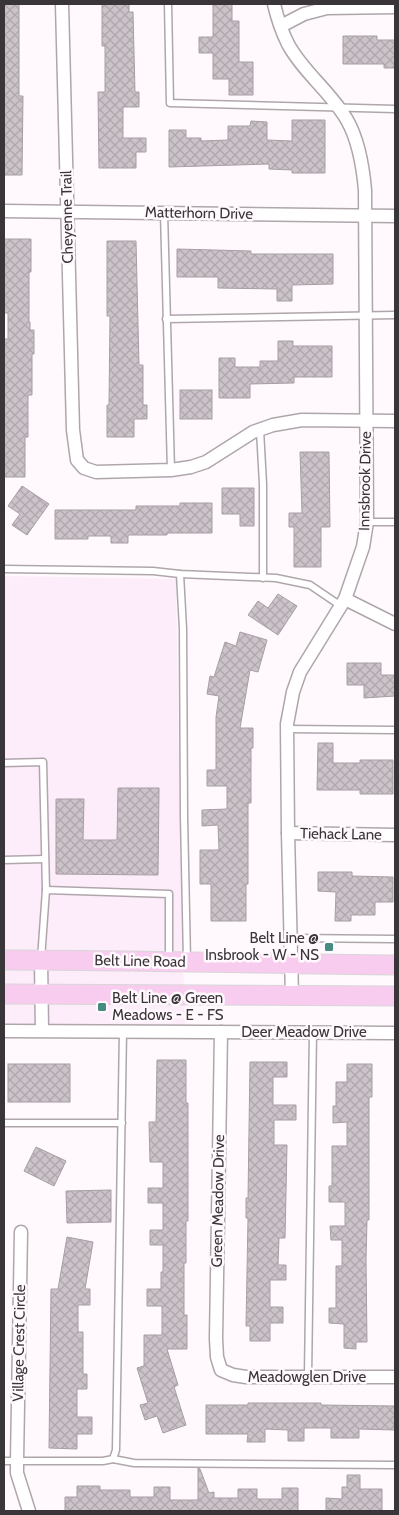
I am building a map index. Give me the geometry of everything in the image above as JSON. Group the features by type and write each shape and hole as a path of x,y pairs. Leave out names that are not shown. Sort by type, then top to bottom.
{"main road":[{"name":"Belt Line Road","path":"4,960 395,965"},
{"path":"4,994 395,996"}],"street":[{"name":"Cheyenne Trail","path":"62,4 66,211 73,430 76,460 84,468 96,472 171,470 206,462 236,442 272,425 302,420 395,421"},
{"name":"Innsbrook Drive","path":"274,4 289,44 347,120 355,140 363,173 365,215 367,522 363,547 343,602 300,672 293,692 287,729 292,996"},
{"path":"281,26 304,14 327,8 395,7"},
{"name":"Matterhorn Drive","path":"4,210 395,216"},
{"path":"343,602 395,624"},
{"name":"Tiehack Lane","path":"288,833 395,835"},
{"path":"41,960 42,1030"},
{"name":"Deer Meadow Drive","path":"4,1031 395,1033"},
{"name":"Green Meadow Drive","path":"221,1370 217,1357 216,1338 222,1032"},
{"name":"Village Crest Circle","path":"21,1232 10,1461 17,1473 29,1511"},
{"name":"Meadowglen Drive","path":"221,1370 233,1375 246,1377 395,1377"}],"lane":[{"path":"168,4 170,103 395,109"},
{"path":"164,213 171,470"},
{"path":"166,319 366,314 395,315"},
{"path":"260,430 263,484 263,578"},
{"path":"367,522 395,522"},
{"path":"4,570 152,571 276,578 310,585 343,602"},
{"path":"178,962 187,883 184,816 183,629 180,574"},
{"path":"287,729 395,730"},
{"path":"4,763 43,762 46,890 41,960"},
{"path":"4,860 46,859"},
{"path":"46,890 169,894 178,962"},
{"path":"290,938 395,939"},
{"path":"113,1459 116,1450 123,1031"},
{"path":"308,1376 313,1032"},
{"path":"4,1123 122,1123"},
{"path":"10,1461 103,1461 113,1459 134,1463 395,1465"}],"shaded area":[{"path":"4,576 176,579 182,946 186,1031 4,1029"}],"building":[{"path":"4,4 19,4 19,96 23,96 22,175 4,175"},
{"path":"102,4 129,4 129,12 133,12 135,92 139,92 139,107 123,107 123,138 146,138 146,152 136,152 136,168 99,168 98,92 105,92 105,46 102,46"},
{"path":"213,4 232,4 232,21 239,21 239,62 253,62 253,95 229,95 229,79 213,79 213,53 199,53 199,37 213,37"},
{"path":"343,36 377,36 377,40 395,40 395,68 384,68 384,64 343,64"},
{"path":"292,120 325,120 325,173 292,173 292,170 269,169 269,164 169,167 169,130 186,130 186,138 201,138 201,141 228,140 228,126 250,126 251,121 267,122 267,140 292,141"},
{"path":"4,239 31,239 29,322 30,330 34,330 34,354 32,354 32,395 28,395 28,437 25,437 25,477 4,477 4,339 8,339 8,313 4,313"},
{"path":"107,241 136,241 139,365 143,365 143,405 147,405 147,419 134,419 134,437 107,437 110,316 107,316"},
{"path":"177,249 251,251 251,254 333,254 333,284 292,285 292,301 277,301 277,289 218,288 218,277 177,277"},
{"path":"278,341 293,341 293,346 332,346 332,377 294,377 294,383 250,384 250,398 219,398 219,358 235,358 235,367 260,367 260,361 278,361"},
{"path":"180,390 212,390 212,419 180,419"},
{"path":"300,452 329,452 330,527 321,527 321,567 294,567 294,527 289,527 289,513 302,513"},
{"path":"22,486 49,504 27,535 12,525 20,514 8,506"},
{"path":"222,488 254,488 254,526 240,526 240,514 222,514"},
{"path":"180,503 212,503 212,533 128,535 128,543 111,543 111,536 88,536 88,539 55,539 55,510 136,510 136,506 180,506"},
{"path":"278,594 297,606 278,635 248,615 258,601 268,608"},
{"path":"240,632 267,640 258,672 250,670 240,728 253,728 251,803 248,803 246,921 211,921 211,884 200,884 200,850 219,850 218,825 202,826 202,810 227,809 227,786 207,786 207,770 216,770 216,717 219,696 207,694 210,676 214,677 225,642 236,646"},
{"path":"347,663 381,663 381,675 395,675 395,696 364,698 364,685 347,685"},
{"path":"318,743 333,743 333,763 360,763 360,760 393,760 393,794 360,794 360,790 317,790"},
{"path":"118,788 159,788 158,875 56,874 56,799 84,799 83,840 117,840"},
{"path":"318,872 352,872 352,876 393,877 393,902 375,902 375,915 351,915 351,921 335,921 336,892 318,891"},
{"path":"157,1060 186,1060 186,1103 188,1103 188,1221 186,1221 186,1263 184,1263 184,1315 187,1315 187,1349 167,1349 178,1385 174,1387 186,1425 163,1433 157,1416 145,1420 140,1405 148,1403 137,1368 144,1366 144,1335 162,1335 162,1306 147,1306 147,1289 161,1289 161,1272 163,1272 163,1245 150,1245 150,1230 163,1230 163,1203 148,1203 148,1188 163,1188 163,1162 150,1162 149,1122 156,1122"},
{"path":"250,1062 287,1062 287,1077 273,1077 273,1105 296,1105 296,1120 274,1120 274,1145 287,1145 285,1238 279,1238 278,1265 286,1265 286,1280 270,1280 270,1307 283,1307 283,1323 270,1323 270,1341 250,1341 250,1326 246,1326 248,1218 246,1218 246,1198 248,1198"},
{"path":"8,1064 70,1064 70,1102 8,1102"},
{"path":"347,1064 372,1064 372,1097 369,1097 369,1220 367,1220 366,1260 367,1342 356,1342 356,1349 344,1348 344,1324 329,1323 329,1308 336,1308 336,1266 342,1266 342,1240 331,1240 330,1226 345,1226 345,1202 329,1202 329,1186 332,1186 332,1146 347,1146 347,1122 333,1123 333,1106 336,1106 336,1082 347,1082"},
{"path":"36,1147 66,1161 54,1186 24,1171"},
{"path":"111,1190 111,1222 67,1223 66,1191"},
{"path":"67,1237 93,1242 85,1289 90,1289 90,1305 78,1305 78,1332 83,1332 83,1374 87,1374 87,1389 77,1389 77,1417 92,1417 92,1434 77,1434 77,1449 49,1448 51,1289 58,1289"},
{"path":"248,1403 395,1406 395,1430 359,1429 359,1438 331,1438 331,1428 304,1428 304,1441 288,1441 288,1430 265,1429 265,1442 247,1442 248,1434 206,1434 206,1405 248,1405"},
{"path":"198,1468 209,1493 214,1492 214,1498 238,1498 238,1489 257,1489 257,1499 282,1499 282,1488 298,1488 298,1511 65,1511 65,1497 77,1497 77,1486 100,1486 100,1490 130,1490 130,1497 154,1497 154,1487 170,1487 170,1500 198,1500"},
{"path":"347,1475 360,1475 360,1489 382,1489 382,1511 326,1511 326,1498 342,1499 342,1487 347,1487"}],"place":[{"name":"Belt Line @ Insbrook - W - NS","path":"329,947"},
{"name":"Belt Line @ Green Meadows - E - FS","path":"102,1007"}]}
